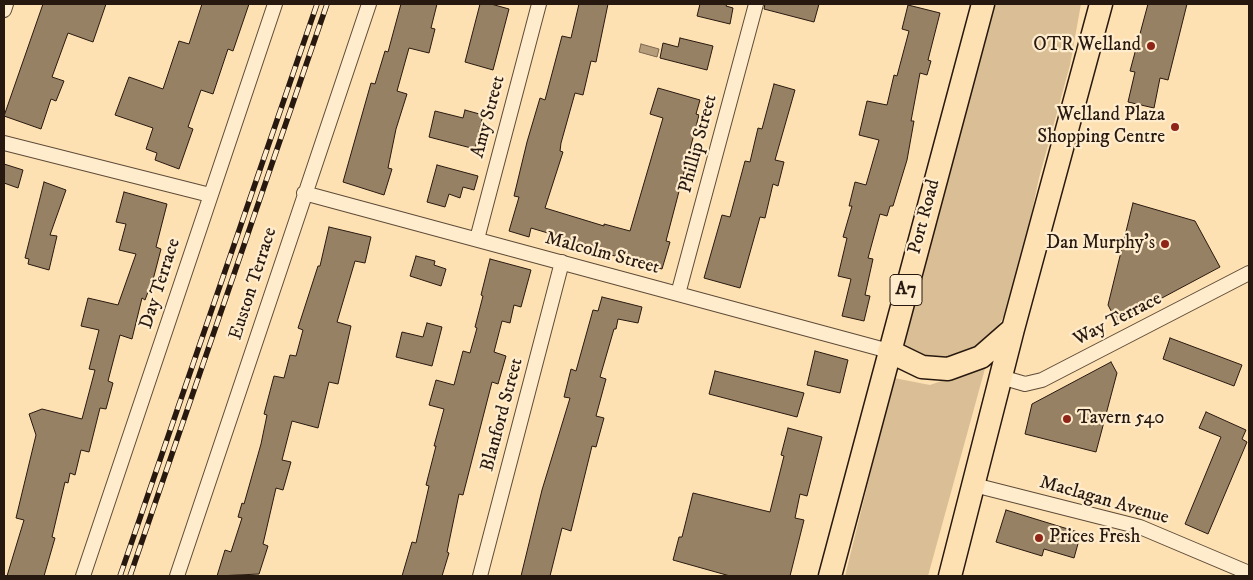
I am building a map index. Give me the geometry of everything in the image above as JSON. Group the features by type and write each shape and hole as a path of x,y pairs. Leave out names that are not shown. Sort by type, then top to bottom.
{"highway":[{"name":"Port Road","path":"830,576 983,4"},
{"path":"950,576 1012,329 1101,4"},
{"path":"889,351 922,367 948,369 981,357 1012,329"}],"street":[{"path":"4,10 6,4"},
{"name":"Day Terrace","path":"83,576 275,4"},
{"name":"Euston Terrace","path":"177,576 369,4"},
{"name":"Amy Street","path":"476,239 539,4"},
{"name":"Phillip Street","path":"678,294 756,4"},
{"path":"4,143 210,195"},
{"name":"Malcolm Street","path":"304,193 889,351"},
{"name":"Blanford Street","path":"480,576 562,262"},
{"name":"Way Terrace","path":"1001,377 1025,384 1042,380 1249,273"},
{"name":"Maclagan Avenue","path":"974,485 1140,527 1249,572"}],"shaded area":[{"path":"995,4 1081,4 1070,65 1039,178 1013,301 984,350 949,364 900,346 988,12"},
{"path":"641,44 659,49 657,57 639,52"},
{"path":"986,365 928,576 845,576 894,378 930,385"}],"building":[{"path":"43,4 106,4 93,42 68,33 52,77 64,81 56,101 51,99 41,129 4,116"},
{"path":"202,4 249,4 233,51 228,49 213,94 201,90 188,127 193,129 179,169 155,160 157,153 146,149 153,128 115,115 129,77 163,89 179,41 189,44"},
{"path":"401,4 437,4 431,28 435,29 429,53 409,48 397,91 407,94 396,129 388,168 392,169 384,195 343,182 371,83 375,84 385,51 388,52"},
{"path":"480,4 491,4 509,9 493,70 465,62"},
{"path":"579,4 608,4 596,62 591,61 583,95 575,93 561,143 560,151 563,152 545,208 604,226 604,224 630,231 663,118 650,114 658,88 700,100 696,114 699,115 666,241 670,242 662,269 557,240 558,236 531,228 529,237 509,231 519,197 514,196 540,98 545,100 562,36 571,38"},
{"path":"700,4 727,4 726,6 733,8 730,24 697,16"},
{"path":"765,4 819,4 814,22 764,9"},
{"path":"1148,4 1187,4 1168,80 1160,78 1154,108 1128,102 1135,72 1130,71"},
{"path":"908,5 940,13 928,60 931,61 927,75 920,73 911,121 914,121 907,160 893,206 890,206 887,216 880,214 868,258 873,259 865,295 870,296 864,321 842,316 851,279 838,276 847,238 843,237 852,206 849,206 855,182 866,185 879,140 859,135 867,101 887,105 894,75 897,76 909,31 902,29"},
{"path":"680,38 713,46 707,70 660,58 663,43 678,47"},
{"path":"774,84 795,90 775,160 784,162 778,186 773,184 765,218 760,217 740,288 704,278 722,215 730,217 745,161 750,162 758,128 762,129"},
{"path":"465,110 483,115 475,149 429,137 435,111 463,118"},
{"path":"4,164 23,170 18,188 4,183"},
{"path":"437,165 478,176 474,190 463,187 460,198 449,194 445,207 427,202"},
{"path":"44,182 66,190 50,235 57,236 49,270 28,264 29,259 25,258"},
{"path":"124,192 167,204 156,247 161,249 154,276 145,300 142,298 132,339 120,335 108,381 113,383 106,409 100,408 89,452 81,450 75,475 70,473 68,483 65,482 52,537 55,538 44,576 7,576 24,520 16,518 36,435 29,414 42,409 82,419 95,370 89,369 99,330 81,326 88,298 118,305 136,254 119,250 126,224 116,222"},
{"name":"Dan Murphy's","path":"1133,203 1195,221 1220,267 1117,322 1108,305"},
{"path":"329,227 371,237 365,263 355,261 337,322 351,326 338,384 329,382 318,428 292,421 282,460 291,462 283,490 276,488 263,544 268,546 259,574 217,576 225,550 231,552 242,518 238,517 242,503 244,504 261,444 267,415 264,414 274,376 284,378 290,355 296,356 303,330 298,328 318,266 320,266"},
{"path":"416,256 435,261 434,265 446,269 441,286 410,276"},
{"path":"490,259 531,270 521,307 514,305 510,323 502,321 494,352 506,356 498,384 492,382 463,495 459,494 447,552 449,553 442,576 402,576 412,542 416,543 429,486 426,485 436,446 434,446 444,409 429,405 436,380 454,385 463,351 470,353 477,328 475,327 483,296 481,295"},
{"path":"602,297 642,307 638,323 618,319 616,329 614,329 600,377 606,379 596,416 604,418 596,447 592,446 571,531 562,528 550,576 521,576 542,490 570,398 564,397 571,369 576,371 593,310 598,311"},
{"path":"427,323 442,327 432,366 396,357 402,332 423,337"},
{"path":"1170,338 1242,365 1234,386 1163,359"},
{"path":"815,351 848,360 840,393 807,385"},
{"name":"Tavern 540","path":"1111,362 1117,373 1096,452 1025,434 1032,404"},
{"path":"715,371 804,393 797,417 709,394"},
{"path":"1206,412 1246,430 1242,439 1247,442 1208,534 1185,524 1221,437 1199,428"},
{"path":"788,428 822,437 807,496 800,494 795,518 804,520 790,576 730,576 673,560 679,537 682,537 693,493 770,512 784,456 781,455"},
{"name":"Prices Fresh","path":"1006,510 1081,533 1074,558 1044,549 1042,556 996,542"}],"railway":[{"path":"120,576 317,4"},
{"path":"130,576 327,4"}],"place":[{"name":"OTR Welland","path":"1151,46"},
{"name":"Welland Plaza Shopping Centre","path":"1175,127"},
{"name":"Dan Murphy's","path":"1165,244"},
{"name":"Tavern 540","path":"1067,419"},
{"name":"Prices Fresh","path":"1039,538"}]}
